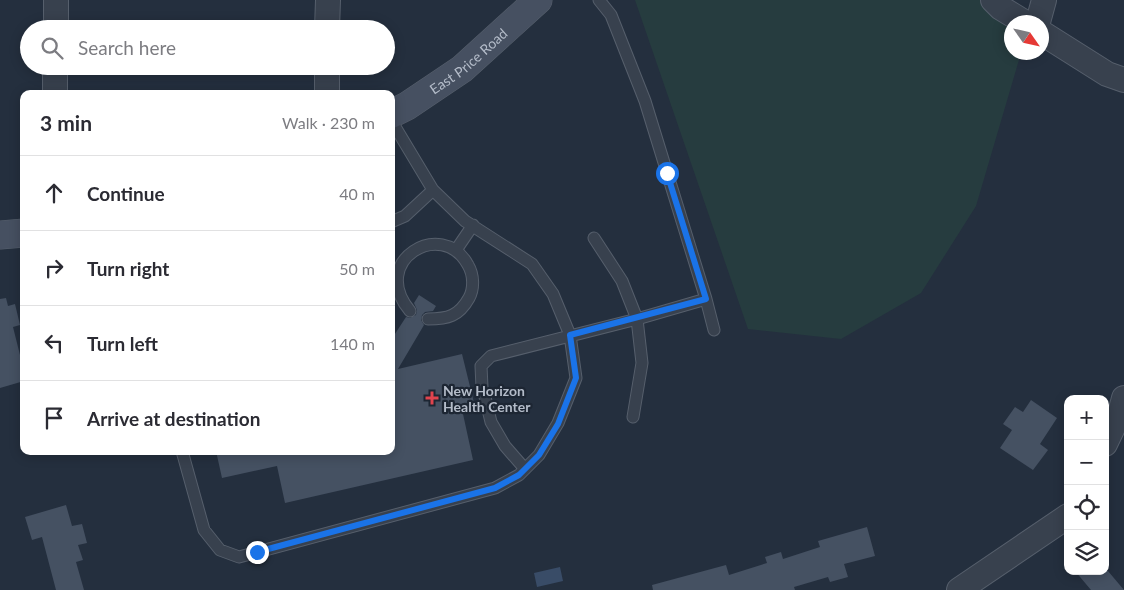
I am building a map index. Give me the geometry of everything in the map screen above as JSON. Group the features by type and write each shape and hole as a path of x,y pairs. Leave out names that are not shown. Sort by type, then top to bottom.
{"main road":[{"name":"East Price Road","path":"395,112 462,69 538,0"},
{"path":"0,235 20,233"}],"street":[{"path":"56,0 56,20"},
{"path":"328,0 328,20"},
{"path":"993,0 1012,15"},
{"path":"1040,15 1044,0"},
{"path":"1049,37 1108,74 1124,80"},
{"path":"55,75 55,90"},
{"path":"327,90 328,75"},
{"path":"1107,440 1120,413 1124,398"},
{"path":"959,590 1064,519"}],"lane":[{"path":"599,0 611,15 645,101 714,330"},
{"path":"183,455 204,530 220,550 239,557 495,488 519,475 539,455 558,424 576,378 570,335 553,294 532,264 465,221 433,190 395,127"},
{"path":"395,220 405,216 433,190"},
{"path":"456,250 474,226"},
{"path":"594,238 622,281 637,319 642,363 633,417"},
{"path":"410,311 401,301 397,289 397,276 401,264 409,254 419,247 432,244 444,245 456,250 465,259 471,270 473,282 471,295 465,306 456,314 444,319 428,319"},
{"path":"525,469 505,446 491,422 484,392 481,366 491,356 637,319 706,299"}],"green space":[{"path":"635,0 982,0 1004,20 1004,60 1019,60 976,206 921,293 841,339 748,329"}],"water":[{"path":"560,567 563,581 537,587 534,573"}],"building":[{"name":"New Horizon Health Center","path":"419,295 436,306 433,311 425,312 422,315 421,320 424,325 398,369 462,354 476,411 463,414 473,460 285,503 277,466 222,478 217,455 395,455 395,334 406,317 410,318 416,315 417,310 414,303"},
{"path":"6,298 8,306 15,304 20,325 13,327 20,355 20,382 0,388 0,299"},
{"path":"1031,400 1057,418 1040,444 1048,450 1033,470 1000,448 1012,430 1003,424 1015,407 1023,412"},
{"path":"66,505 72,526 82,524 87,543 78,545 83,560 76,562 84,590 56,590 42,537 32,540 25,517"},
{"path":"867,527 875,556 844,564 848,577 830,582 828,577 794,587 795,590 653,590 652,585 726,565 729,575 767,563 765,557 781,552 783,559 820,547 818,541"},
{"path":"1109,572 1124,590 1091,590 1078,575 1109,575"}],"place":[{"name":"New Horizon Health Center","path":"432,398"}],"route":[{"path":"257,552 495,488 519,475 539,455 558,424 576,378 570,335 637,319 706,299 667,173"}]}
